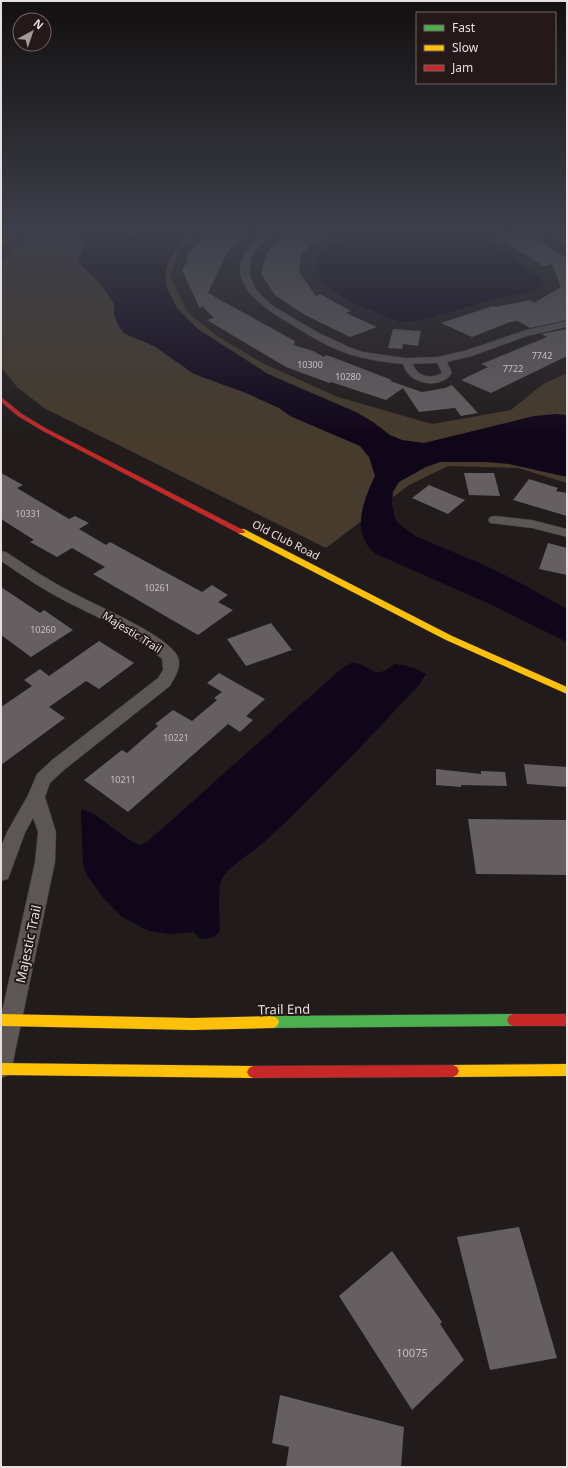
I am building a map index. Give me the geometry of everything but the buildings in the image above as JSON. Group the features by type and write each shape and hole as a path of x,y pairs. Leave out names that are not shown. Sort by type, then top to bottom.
{"street":[{"path":"259,299 288,319 333,344 353,352 407,361 441,360 475,352 525,333 567,324"},
{"path":"407,361 410,372 416,376 433,380 440,379 447,373 441,360"},
{"name":"Old Club Road","path":"1,399 20,414 52,434 449,638 567,690"},
{"path":"496,520 532,524 567,533"},
{"name":"Majestic Trail","path":"1,555 31,575 73,599 115,619 157,645 170,657 171,670 164,682 58,765 43,779 36,798 16,832 1,873"},
{"name":"Majestic Trail","path":"1,1068 6,1021 45,862 47,832 36,798"},
{"name":"Trail End","path":"6,1021 192,1024 339,1021 567,1020"},
{"path":"1,1068 245,1072 567,1070"}],"shaded area":[{"path":"1,299 181,299 188,313 217,336 264,364 338,397 432,424 511,410 543,384 567,373 567,483 518,468 448,466 409,485 326,548 44,408 17,387 1,367"},
{"path":"110,299 172,299 177,308 198,329 268,374 356,412 373,422 390,435 402,440 424,443 534,416 556,414 567,415 567,477 509,464 486,462 440,462 426,467 399,482 393,492 392,504 394,516 398,523 415,536 484,565 515,580 567,609 567,642 492,605 376,554 368,546 363,537 361,527 363,506 375,476 369,457 360,446 290,416 279,408 246,393 194,374 154,346 125,334 119,327 114,315 114,304"},
{"path":"346,299 497,299 423,320 400,322 357,305"},
{"path":"351,663 358,663 376,672 387,670 394,664 398,664 415,668 426,674 419,685 323,785 263,843 229,869 220,884 220,931 214,937 201,939 193,932 170,934 149,931 122,917 106,901 88,877 83,865 82,809 94,814 131,841 139,845 146,843 341,669"}],"traffic: fast":[{"path":"273,1022 513,1020"}],"traffic: slow":[{"path":"241,531 449,638 567,691"},
{"path":"1,1020 192,1024 273,1022"},
{"path":"1,1069 253,1072"},
{"path":"453,1071 567,1070"}],"traffic: jam":[{"path":"1,399 20,415 45,430 241,531"},
{"path":"513,1020 567,1020"},
{"path":"253,1072 453,1071"}]}
